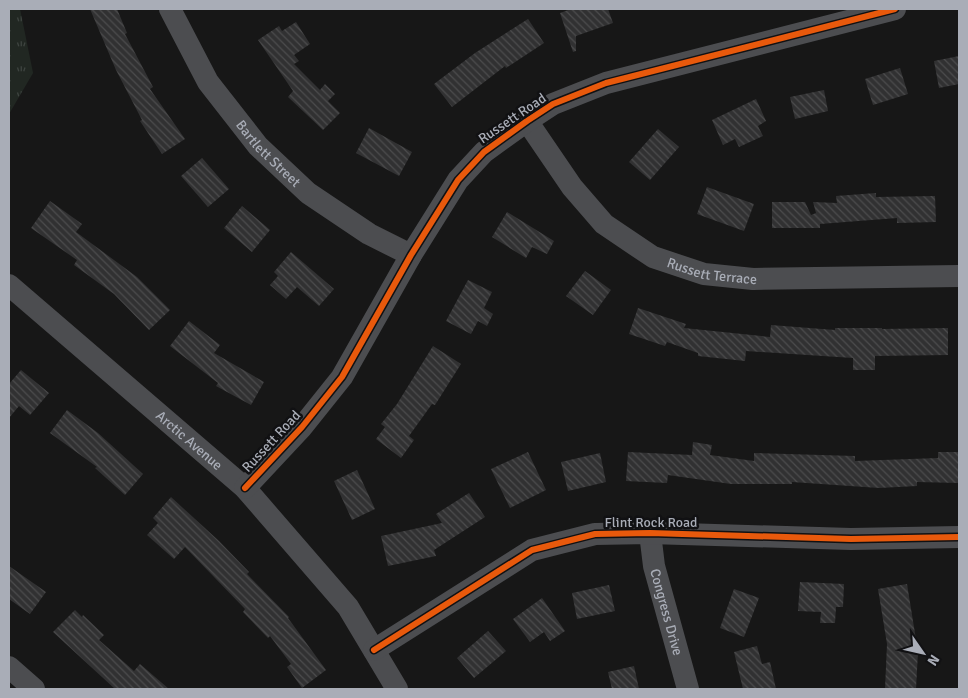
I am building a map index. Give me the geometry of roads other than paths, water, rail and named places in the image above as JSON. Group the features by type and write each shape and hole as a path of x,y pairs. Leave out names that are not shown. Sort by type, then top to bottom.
{"street":[{"name":"Bartlett Street","path":"170,9 208,82 258,146 308,193 369,234 411,256"},
{"name":"Russett Road","path":"245,488 302,427 342,376 411,256 458,180 484,152 553,104 606,83 895,9"},
{"name":"Russett Terrace","path":"527,121 572,188 604,224 653,257 704,274 753,279 959,276"},
{"name":"Arctic Avenue","path":"9,285 245,488 348,607 397,689"},
{"name":"Flint Rock Road","path":"374,650 532,550 594,534 650,533 851,539 959,537"},
{"name":"Congress Drive","path":"650,533 654,566 688,689"},
{"path":"9,667 34,689"}]}
